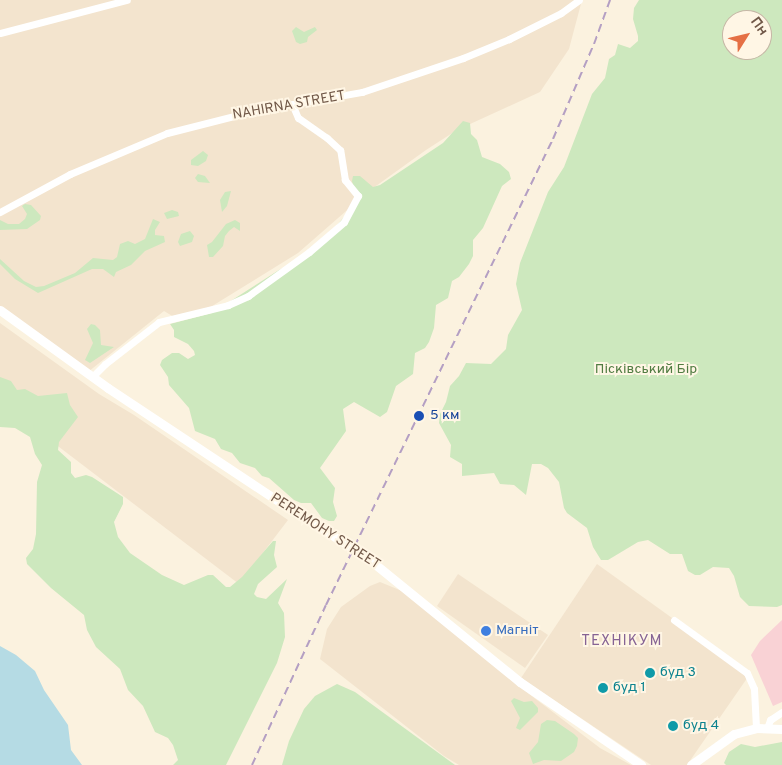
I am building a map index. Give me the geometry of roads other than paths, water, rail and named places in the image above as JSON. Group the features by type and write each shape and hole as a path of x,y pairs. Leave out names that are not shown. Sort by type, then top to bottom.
{"street":[{"path":"0,33 127,0"},
{"name":"NAHIRNA STREET","path":"0,212 77,170 167,133 292,104 362,92 463,58 510,39 579,1"},
{"path":"92,377 105,364 159,322 228,305 248,296 302,258 344,222 358,196 345,180 340,150 327,138 298,118 292,104"},
{"name":"PEREMOHY STREET","path":"0,310 92,377 288,508 359,552 513,677 642,765"},
{"path":"674,620 747,673 754,689 756,728"},
{"path":"767,728 773,717 782,712"},
{"path":"691,765 725,738 740,732 756,728 782,729"}],"water":[{"path":"0,646 16,655 35,671 44,690 68,725 71,750 82,765 0,765"}],"railway":[{"path":"252,765 326,605 553,139 594,44 610,0"}],"place":[{"name":"5 км","path":"419,416"},
{"name":"Магніт","path":"486,631"},
{"name":"буд 3","path":"650,673"},
{"name":"буд 1","path":"603,688"},
{"name":"буд 4","path":"673,726"}],"district":[{"name":"ТЕХНІКУМ","path":"622,642"}],"park label":[{"name":"Пісківський Бір","path":"646,370"}]}
